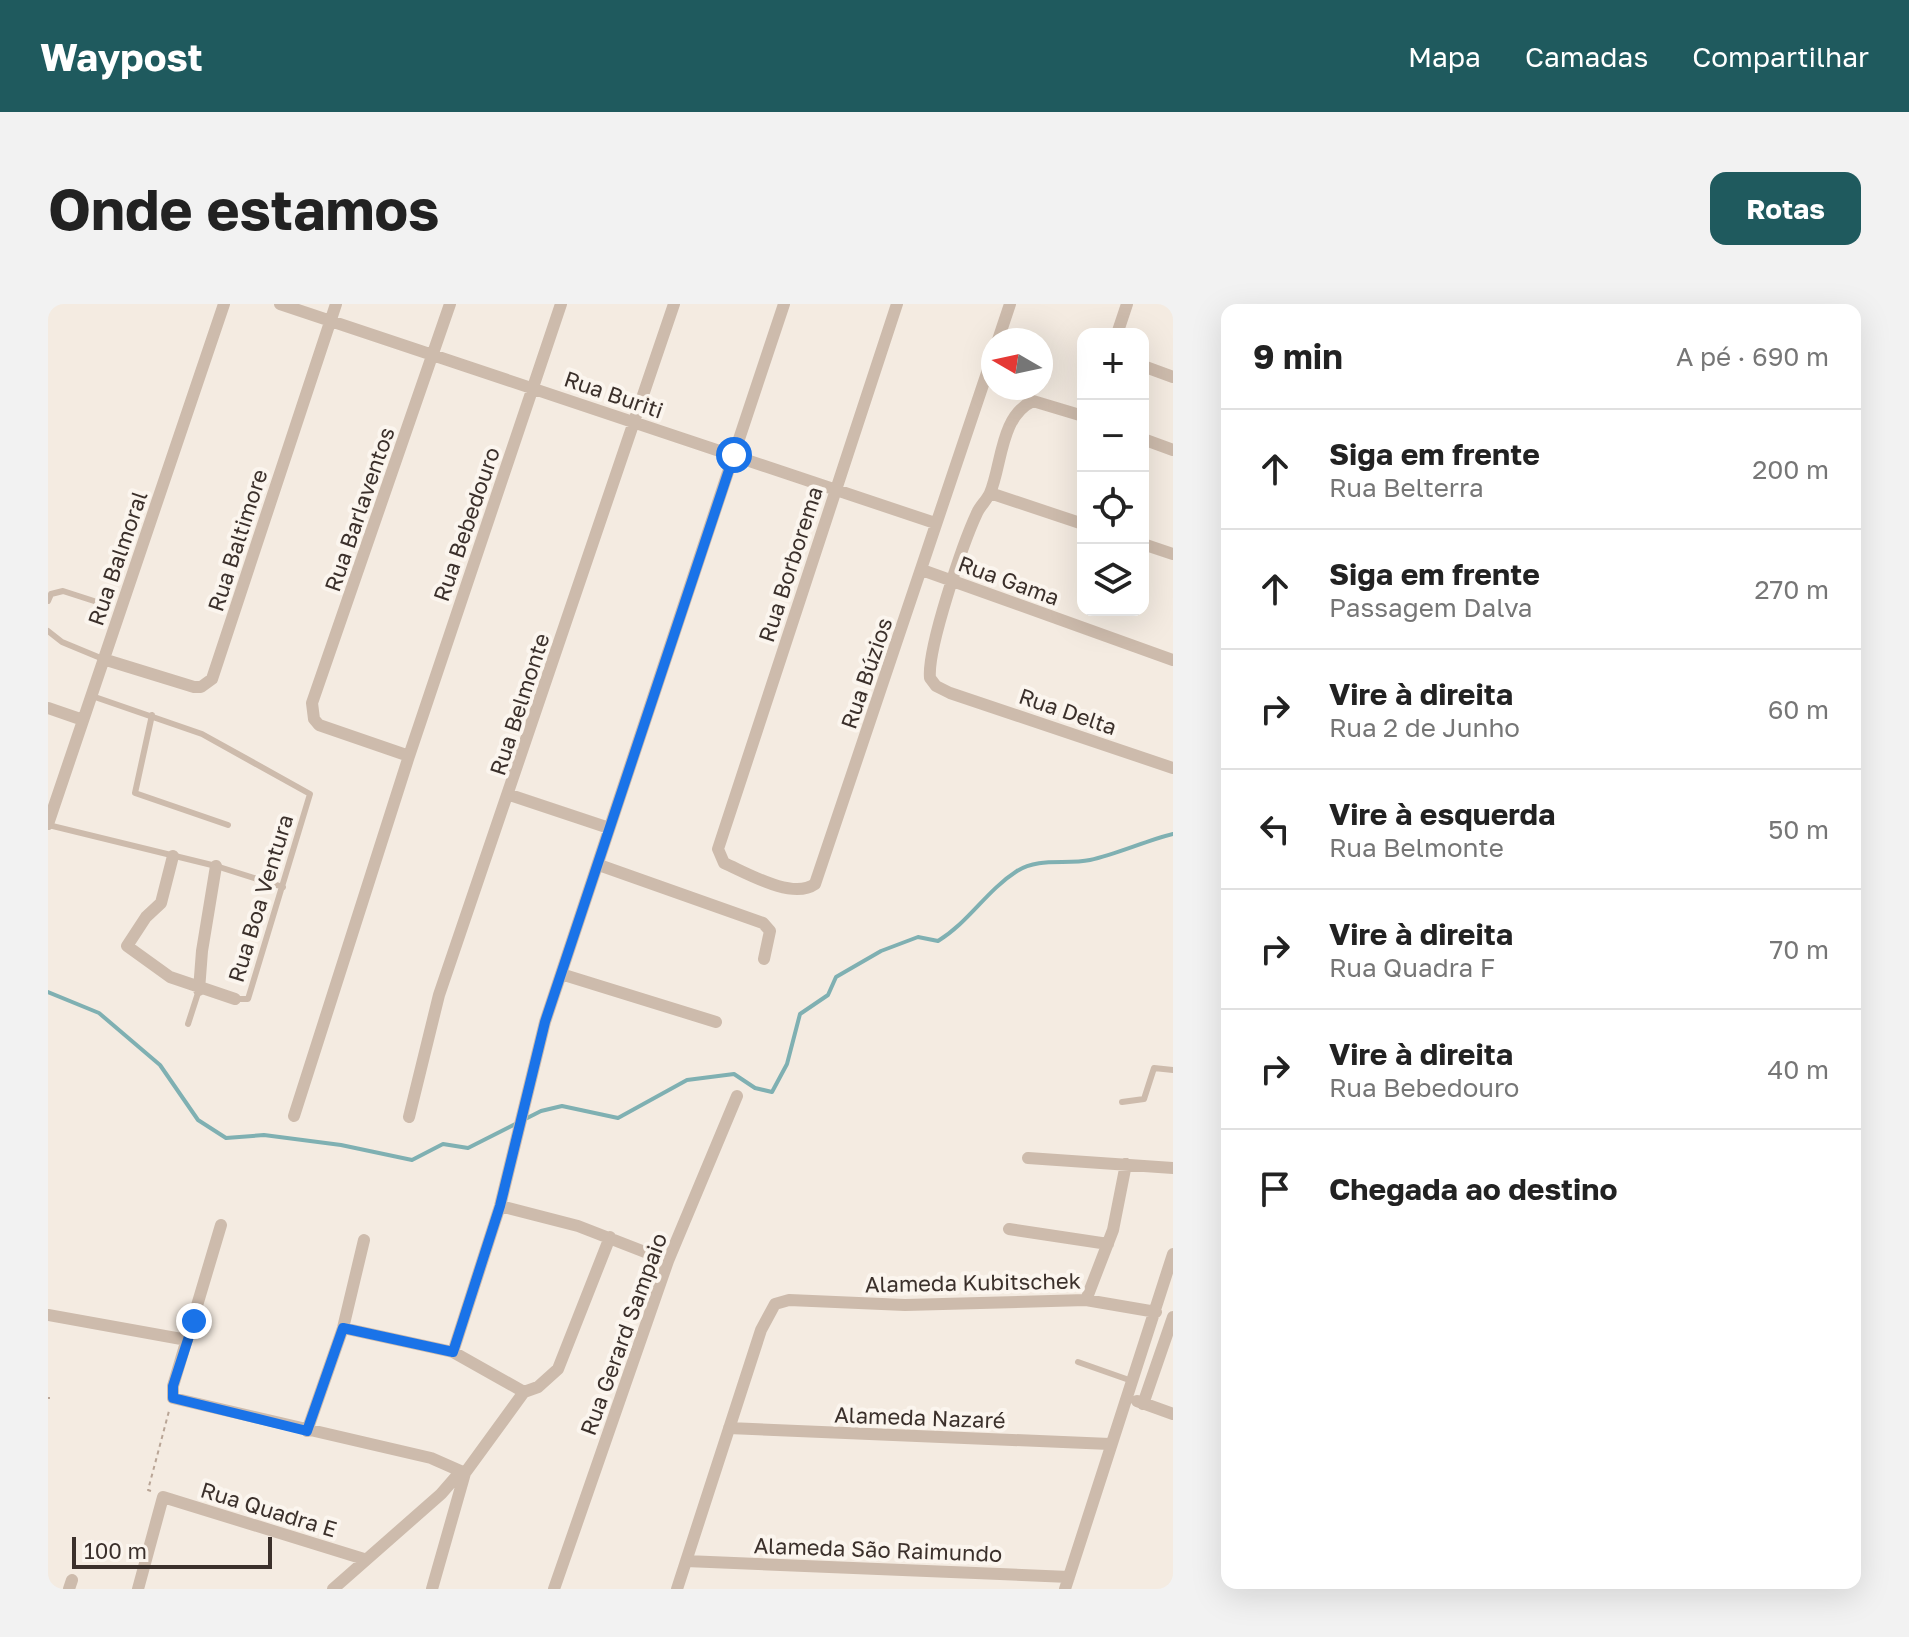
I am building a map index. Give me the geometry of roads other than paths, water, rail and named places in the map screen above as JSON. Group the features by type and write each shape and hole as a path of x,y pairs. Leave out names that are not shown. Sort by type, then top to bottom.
{"street":[{"name":"Rua Balmoral","path":"48,825 224,304"},
{"name":"Rua Buriti","path":"280,304 935,523"},
{"name":"Rua Baltimore","path":"103,659 194,687 201,687 212,679 336,304"},
{"name":"Rua Barlaventos","path":"409,756 319,725 314,719 312,703 450,304"},
{"name":"Rua Bebedouro","path":"294,1116 409,756 561,304"},
{"name":"Rua Belmonte","path":"409,1117 439,995 510,795 674,304"},
{"path":"453,1352 500,1206 536,1056 561,974 784,304"},
{"name":"Rua Borborema","path":"722,837 897,304"},
{"path":"1002,328 1010,304"},
{"path":"1119,328 1127,304"},
{"path":"1149,368 1173,377"},
{"name":"Rua Búzios","path":"722,837 718,854 724,863 794,889 815,884 981,390"},
{"path":"954,581 977,512 990,493 1001,450 1019,413 1033,401 1077,414"},
{"path":"1149,441 1173,450"},
{"path":"990,493 1077,522"},
{"path":"1149,546 1173,554"},
{"name":"Rua Gama","path":"922,570 1173,660"},
{"name":"Rua Delta","path":"954,581 929,672 933,683 950,693 1173,768"},
{"path":"48,708 83,720"},
{"path":"510,795 609,828"},
{"path":"173,856 161,903 130,939 129,949 170,977 199,990 235,999"},
{"path":"599,865 763,923 770,931 764,959"},
{"path":"199,990 216,866"},
{"path":"561,974 716,1022"},
{"name":"Rua Gerard Sampaio","path":"554,1589 668,1261 737,1096"},
{"path":"1028,1158 1173,1168"},
{"path":"1086,1300 1108,1244 1126,1164"},
{"path":"500,1206 610,1237 668,1261"},
{"path":"221,1225 173,1386 173,1398 431,1458 463,1472"},
{"path":"1009,1229 1108,1244"},
{"path":"333,1589 441,1494 463,1472 524,1392 538,1387 558,1369 610,1237"},
{"path":"307,1431 343,1328 364,1240"},
{"path":"1067,1583 1173,1254"},
{"name":"Alameda Kubitschek","path":"729,1428 765,1318 775,1304 789,1300 905,1305 1086,1300 1156,1312"},
{"path":"48,1315 187,1340"},
{"path":"1143,1404 1173,1317"},
{"path":"343,1328 453,1352 524,1392"},
{"path":"1126,1397 1173,1414"},
{"path":"677,1589 729,1428"},
{"name":"Alameda Nazaré","path":"729,1428 1110,1444"},
{"path":"432,1589 463,1472"},
{"name":"Rua Quadra E","path":"138,1589 163,1497 364,1559"},
{"name":"Alameda São Raimundo","path":"686,1561 1067,1583"}],"lane":[{"path":"48,601 51,594 63,591 94,601"},
{"path":"48,631 62,642 103,659"},
{"path":"92,696 152,715 135,793 228,825"},
{"name":"Rua Boa Ventura","path":"152,715 202,734 310,794 248,999 235,999"},
{"path":"48,825 216,866 283,887"},
{"path":"188,1024 199,990"},
{"path":"1122,1102 1144,1099 1154,1068 1173,1070"},
{"path":"1078,1362 1132,1381"}],"waterway":[{"path":"48,992 99,1013 160,1065 198,1120 226,1138 264,1135 341,1145 412,1160 443,1144 468,1148 541,1111 562,1106 618,1118 687,1080 734,1074 755,1088 772,1092 787,1064 800,1014 828,995 836,977 881,951 918,937 938,941 1006,879 1025,867 1090,860 1173,834"}]}
